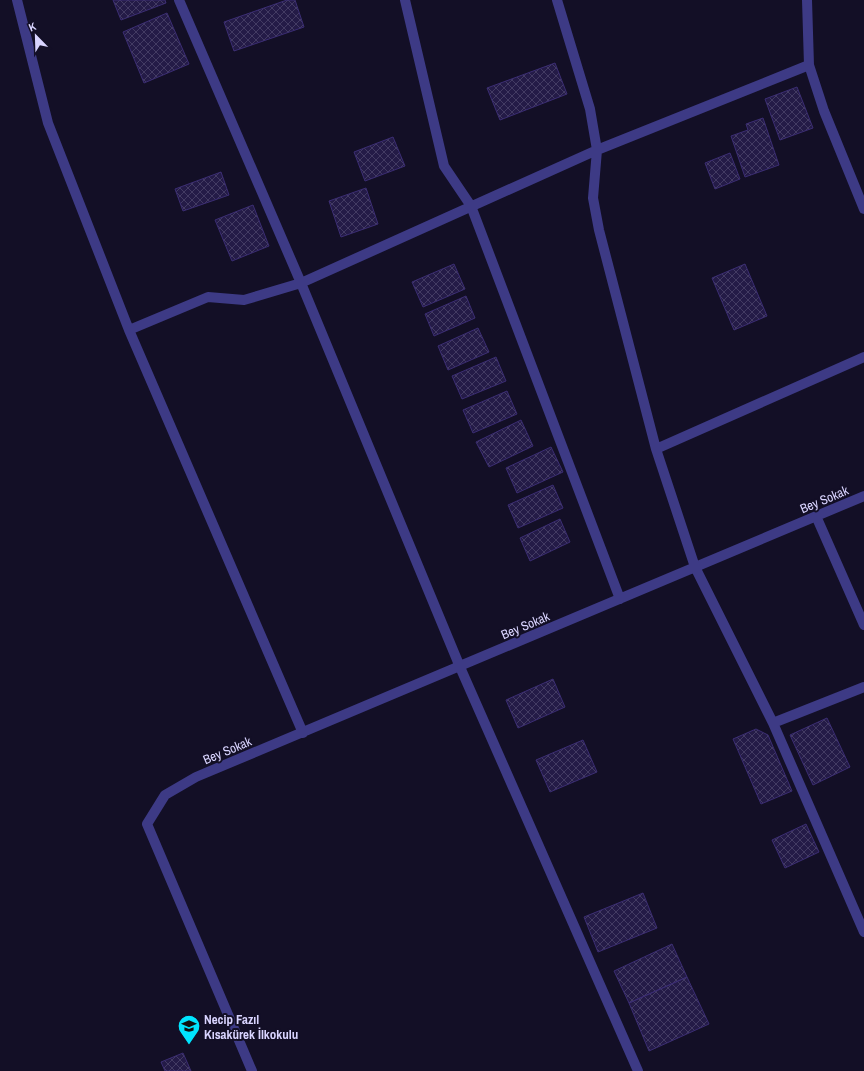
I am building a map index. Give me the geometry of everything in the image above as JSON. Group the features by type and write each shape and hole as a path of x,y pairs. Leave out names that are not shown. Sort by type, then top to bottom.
{"street":[{"path":"17,0 48,123 129,330 303,733"},
{"path":"180,0 301,283 460,667 638,1071"},
{"path":"405,0 444,166 471,206 620,599"},
{"path":"557,0 590,109 598,150 593,198 656,449 695,567 773,723 864,932"},
{"path":"806,0 809,65 824,111 864,209"},
{"path":"129,330 208,297 244,300 301,283 598,150 809,65"},
{"path":"656,449 864,357"},
{"name":"Bey Sokak","path":"252,1071 147,824 165,795 196,777 864,496"},
{"path":"816,516 864,625"},
{"path":"773,723 864,687"}],"building":[{"path":"113,0 165,0 166,3 121,20"},
{"path":"287,0 295,0 304,27 234,51 224,22"},
{"path":"167,13 189,64 144,83 123,32"},
{"path":"555,63 567,94 500,120 487,88"},
{"path":"797,87 813,128 780,140 765,99"},
{"path":"763,118 779,165 745,177 731,136 748,130 746,124"},
{"path":"393,137 405,166 365,181 354,152"},
{"path":"730,153 740,179 715,189 705,163"},
{"path":"221,172 229,195 183,211 175,189"},
{"path":"366,188 378,224 341,237 329,201"},
{"path":"253,205 269,246 232,261 215,220"},
{"path":"454,264 465,289 423,307 412,282"},
{"path":"745,264 767,316 734,330 712,278"},
{"path":"466,296 475,318 434,336 425,314"},
{"path":"478,328 489,352 448,370 438,346"},
{"path":"496,357 506,381 462,399 452,376"},
{"path":"507,391 517,414 473,433 463,410"},
{"path":"521,420 533,446 489,467 476,442"},
{"path":"551,447 563,472 517,493 506,468"},
{"path":"553,485 563,508 518,528 508,505"},
{"path":"560,519 570,542 530,561 520,538"},
{"path":"553,679 565,707 518,728 506,700"},
{"path":"827,718 850,767 813,785 790,735"},
{"path":"756,729 768,735 792,791 761,804 733,739"},
{"path":"583,740 597,772 550,792 536,760"},
{"path":"806,824 819,852 785,868 772,840"},
{"path":"643,893 657,928 598,952 584,917"},
{"path":"672,944 687,977 629,1003 614,971"},
{"path":"687,977 709,1024 649,1051 629,1003"},
{"path":"183,1053 191,1071 165,1071 161,1062"}],"place":[{"name":"Necip Fazıl Kısakürek İlkokulu","path":"189,1046"}]}
